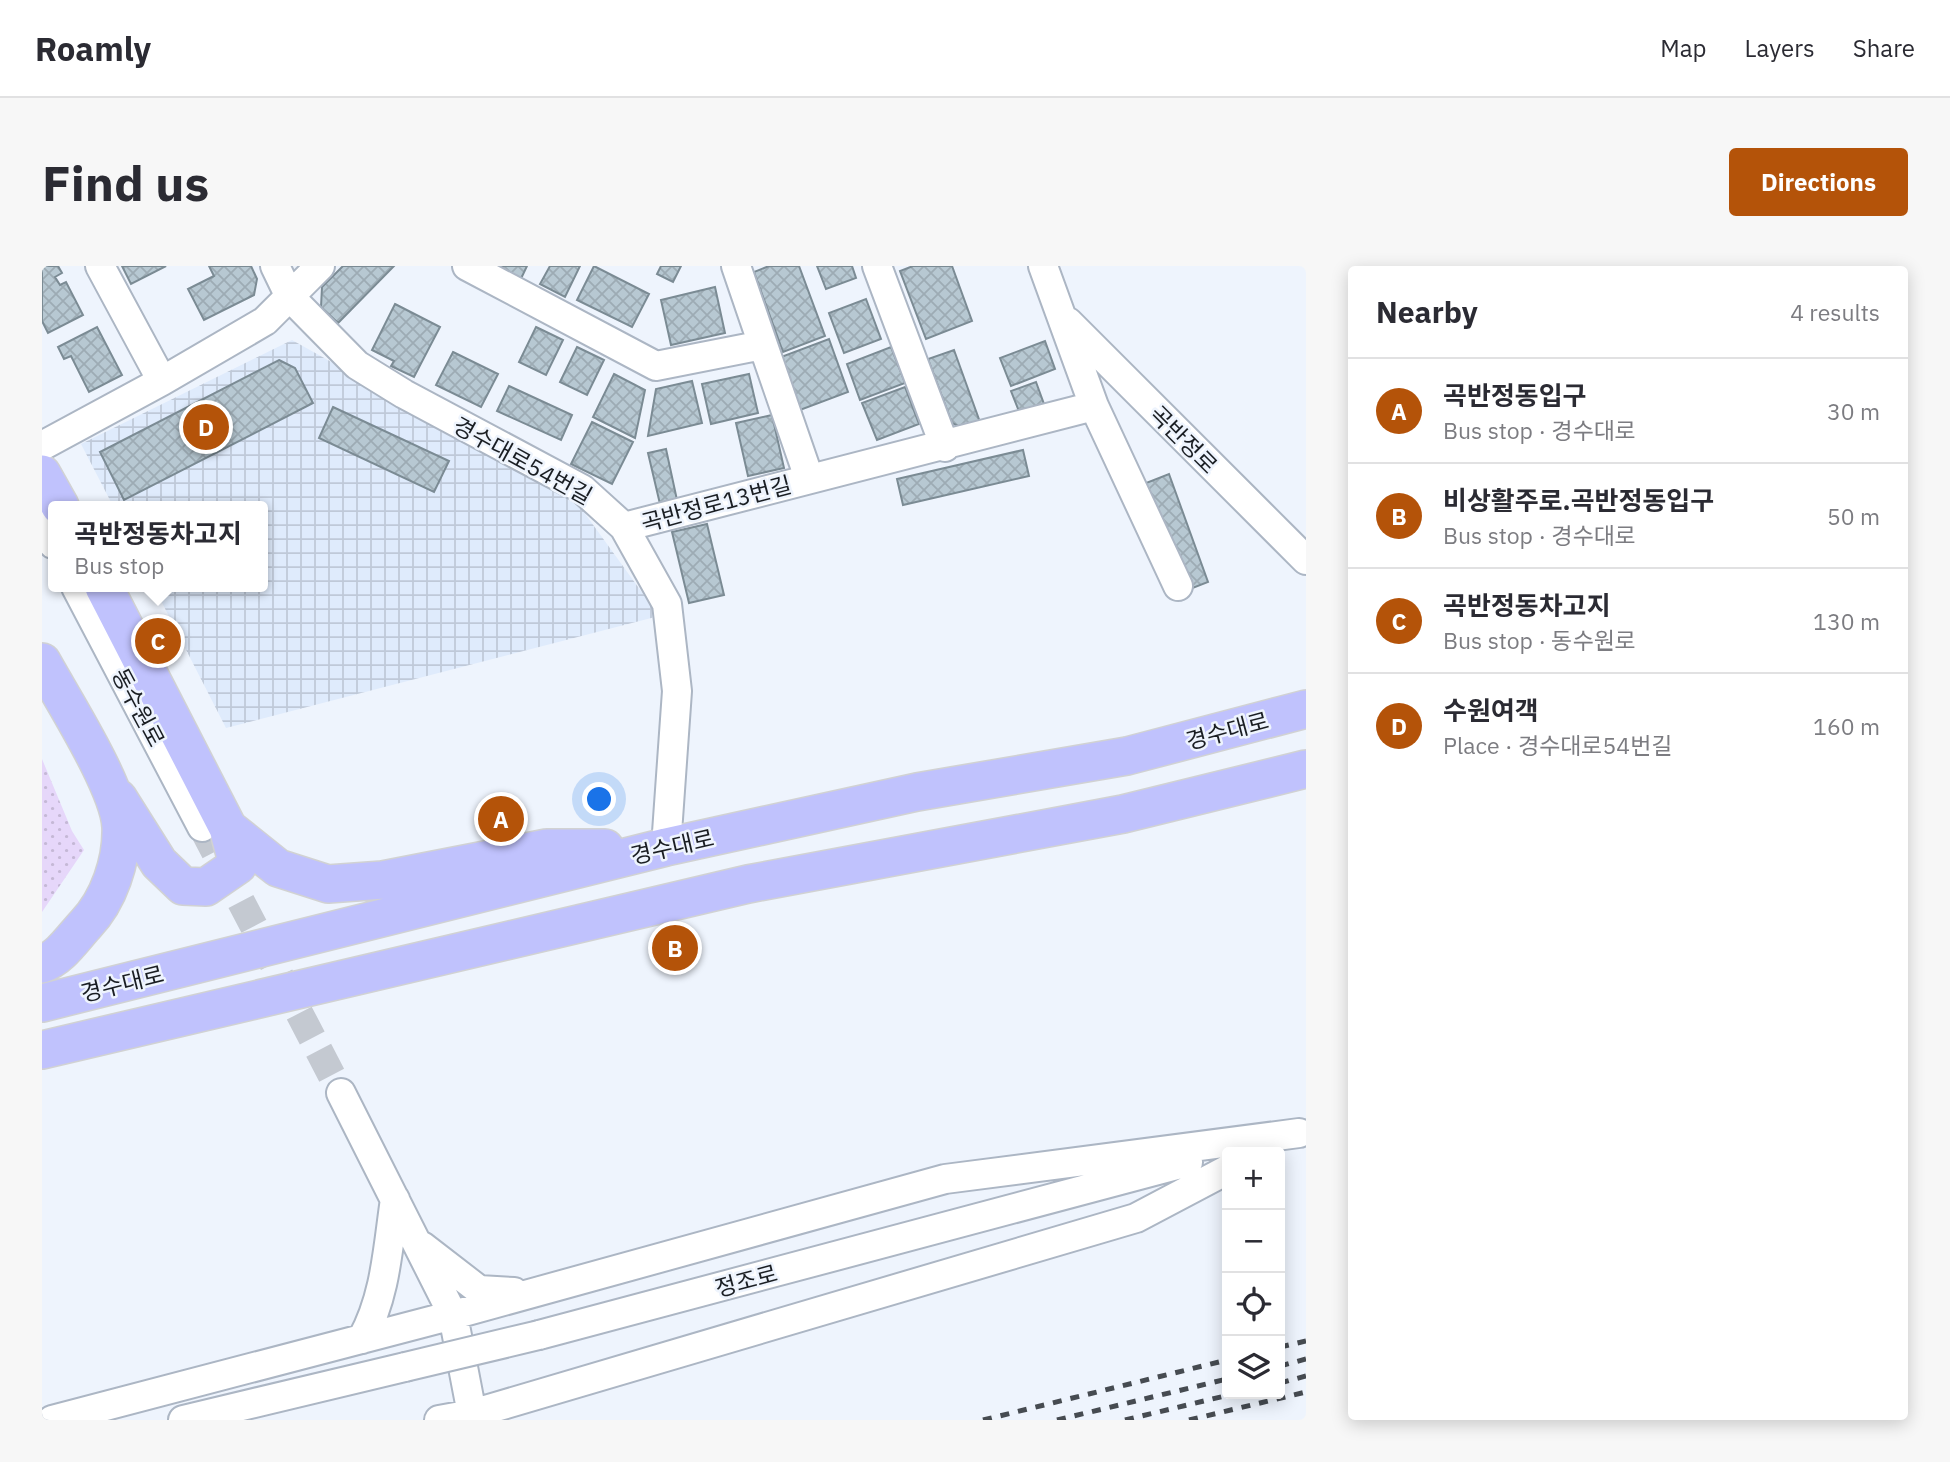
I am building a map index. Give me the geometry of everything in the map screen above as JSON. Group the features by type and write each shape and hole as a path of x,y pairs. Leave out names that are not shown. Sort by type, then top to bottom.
{"main road":[{"path":"42,474 57,501"},
{"path":"42,662 106,780 159,863 183,886 206,887 238,865 215,828 106,592"},
{"name":"경수대로","path":"42,1003 666,847 917,792 1127,756 1306,709"},
{"name":"경수대로","path":"42,1050 748,884 1123,814 1306,769"},
{"path":"42,964 52,961 94,915 116,872 121,825 106,780"},
{"path":"215,828 278,868 328,884 383,880 547,848 666,847"}],"street":[{"path":"100,266 162,381"},
{"name":"경수대로54번길","path":"275,266 290,297 358,365 404,394 582,489 624,527 667,604 677,691 666,847"},
{"path":"42,446 265,321 320,266"},
{"path":"467,266 656,366 763,345"},
{"name":"곡반정로13번길","path":"736,266 809,478"},
{"path":"877,266 945,447"},
{"name":"곡반정로","path":"1043,266 1094,406 1178,586"},
{"name":"곡반정로","path":"1063,317 1306,560"},
{"name":"곡반정로13번길","path":"624,527 809,478 945,447 1094,406"},
{"name":"동수원로","path":"79,592 215,828"},
{"path":"341,1093 453,1315 472,1417"},
{"path":"1271,1147 1302,1132"},
{"path":"52,1420 453,1315 945,1179 1302,1132"},
{"name":"정조로","path":"183,1420 539,1335 1302,1132"},
{"path":"439,1420 472,1417 1136,1218 1222,1173"},
{"path":"362,1339 372,1322 385,1276 394,1199"},
{"path":"416,1242 479,1290 531,1293"}],"shaded area":[{"path":"292,340 573,497 659,616 226,728 157,592 268,592 268,501 110,501 81,444"},
{"path":"42,759 72,831 84,850 42,912"}],"building":[{"path":"42,266 58,266 62,273 55,277 60,285 66,282 83,315 48,333 42,321"},
{"path":"122,266 166,266 131,284"},
{"path":"209,266 251,266 257,279 254,295 204,320 188,289 214,276"},
{"path":"343,266 394,266 338,323 321,307 322,287"},
{"path":"500,266 527,266 518,285 496,275"},
{"path":"550,266 580,266 565,297 540,284"},
{"path":"594,266 649,294 632,327 577,300"},
{"path":"661,266 681,266 673,282 657,274"},
{"path":"769,266 799,266 825,336 783,352 754,272"},
{"path":"817,266 852,266 856,278 826,289"},
{"path":"913,266 952,266 972,321 926,339 900,271"},
{"path":"715,287 725,333 671,345 661,300"},
{"path":"866,299 881,339 844,353 829,313"},
{"path":"395,304 440,327 414,377 391,366 394,361 372,350"},
{"path":"97,327 122,375 89,392 71,356 64,359 58,347"},
{"path":"536,327 563,340 546,375 519,362"},
{"path":"829,339 848,392 800,410 781,357"},
{"path":"1045,341 1055,369 1011,386 1000,358"},
{"path":"577,347 604,360 587,395 560,382"},
{"path":"891,347 905,383 860,400 847,364"},
{"path":"954,350 981,425 966,430 952,423 928,359"},
{"path":"453,352 498,374 481,407 436,385"},
{"path":"279,360 295,368 313,403 124,500 100,452"},
{"path":"614,374 645,390 635,438 593,417"},
{"path":"749,374 758,413 711,424 702,384"},
{"path":"692,381 702,423 648,436 656,389"},
{"path":"1036,382 1048,415 1024,424 1011,391"},
{"path":"509,386 572,415 561,440 497,411"},
{"path":"905,387 919,424 877,440 862,403"},
{"path":"333,407 449,461 434,492 319,438"},
{"path":"772,415 784,468 748,476 736,423"},
{"path":"592,422 633,442 612,484 571,464"},
{"path":"666,449 677,500 660,504 648,453"},
{"path":"1023,450 1029,476 903,505 897,479"},
{"path":"1169,474 1208,582 1185,591 1146,483"},
{"path":"707,524 724,595 689,603 672,532"}],"tunnel":[{"path":"202,827 341,1093"}],"railway":[{"path":"1285,1346 1306,1341"},
{"path":"1285,1365 1306,1359"},
{"path":"983,1420 1222,1361"},
{"path":"1285,1382 1306,1376"},
{"path":"1057,1420 1222,1380"},
{"path":"1189,1420 1306,1392"},
{"path":"1125,1420 1222,1397"}],"place":[{"name":"수원여객","path":"206,427"},
{"name":"곡반정동차고지","path":"158,641"},
{"name":"곡반정동입구","path":"501,819"},
{"name":"비상활주로.곡반정동입구","path":"675,948"}]}
